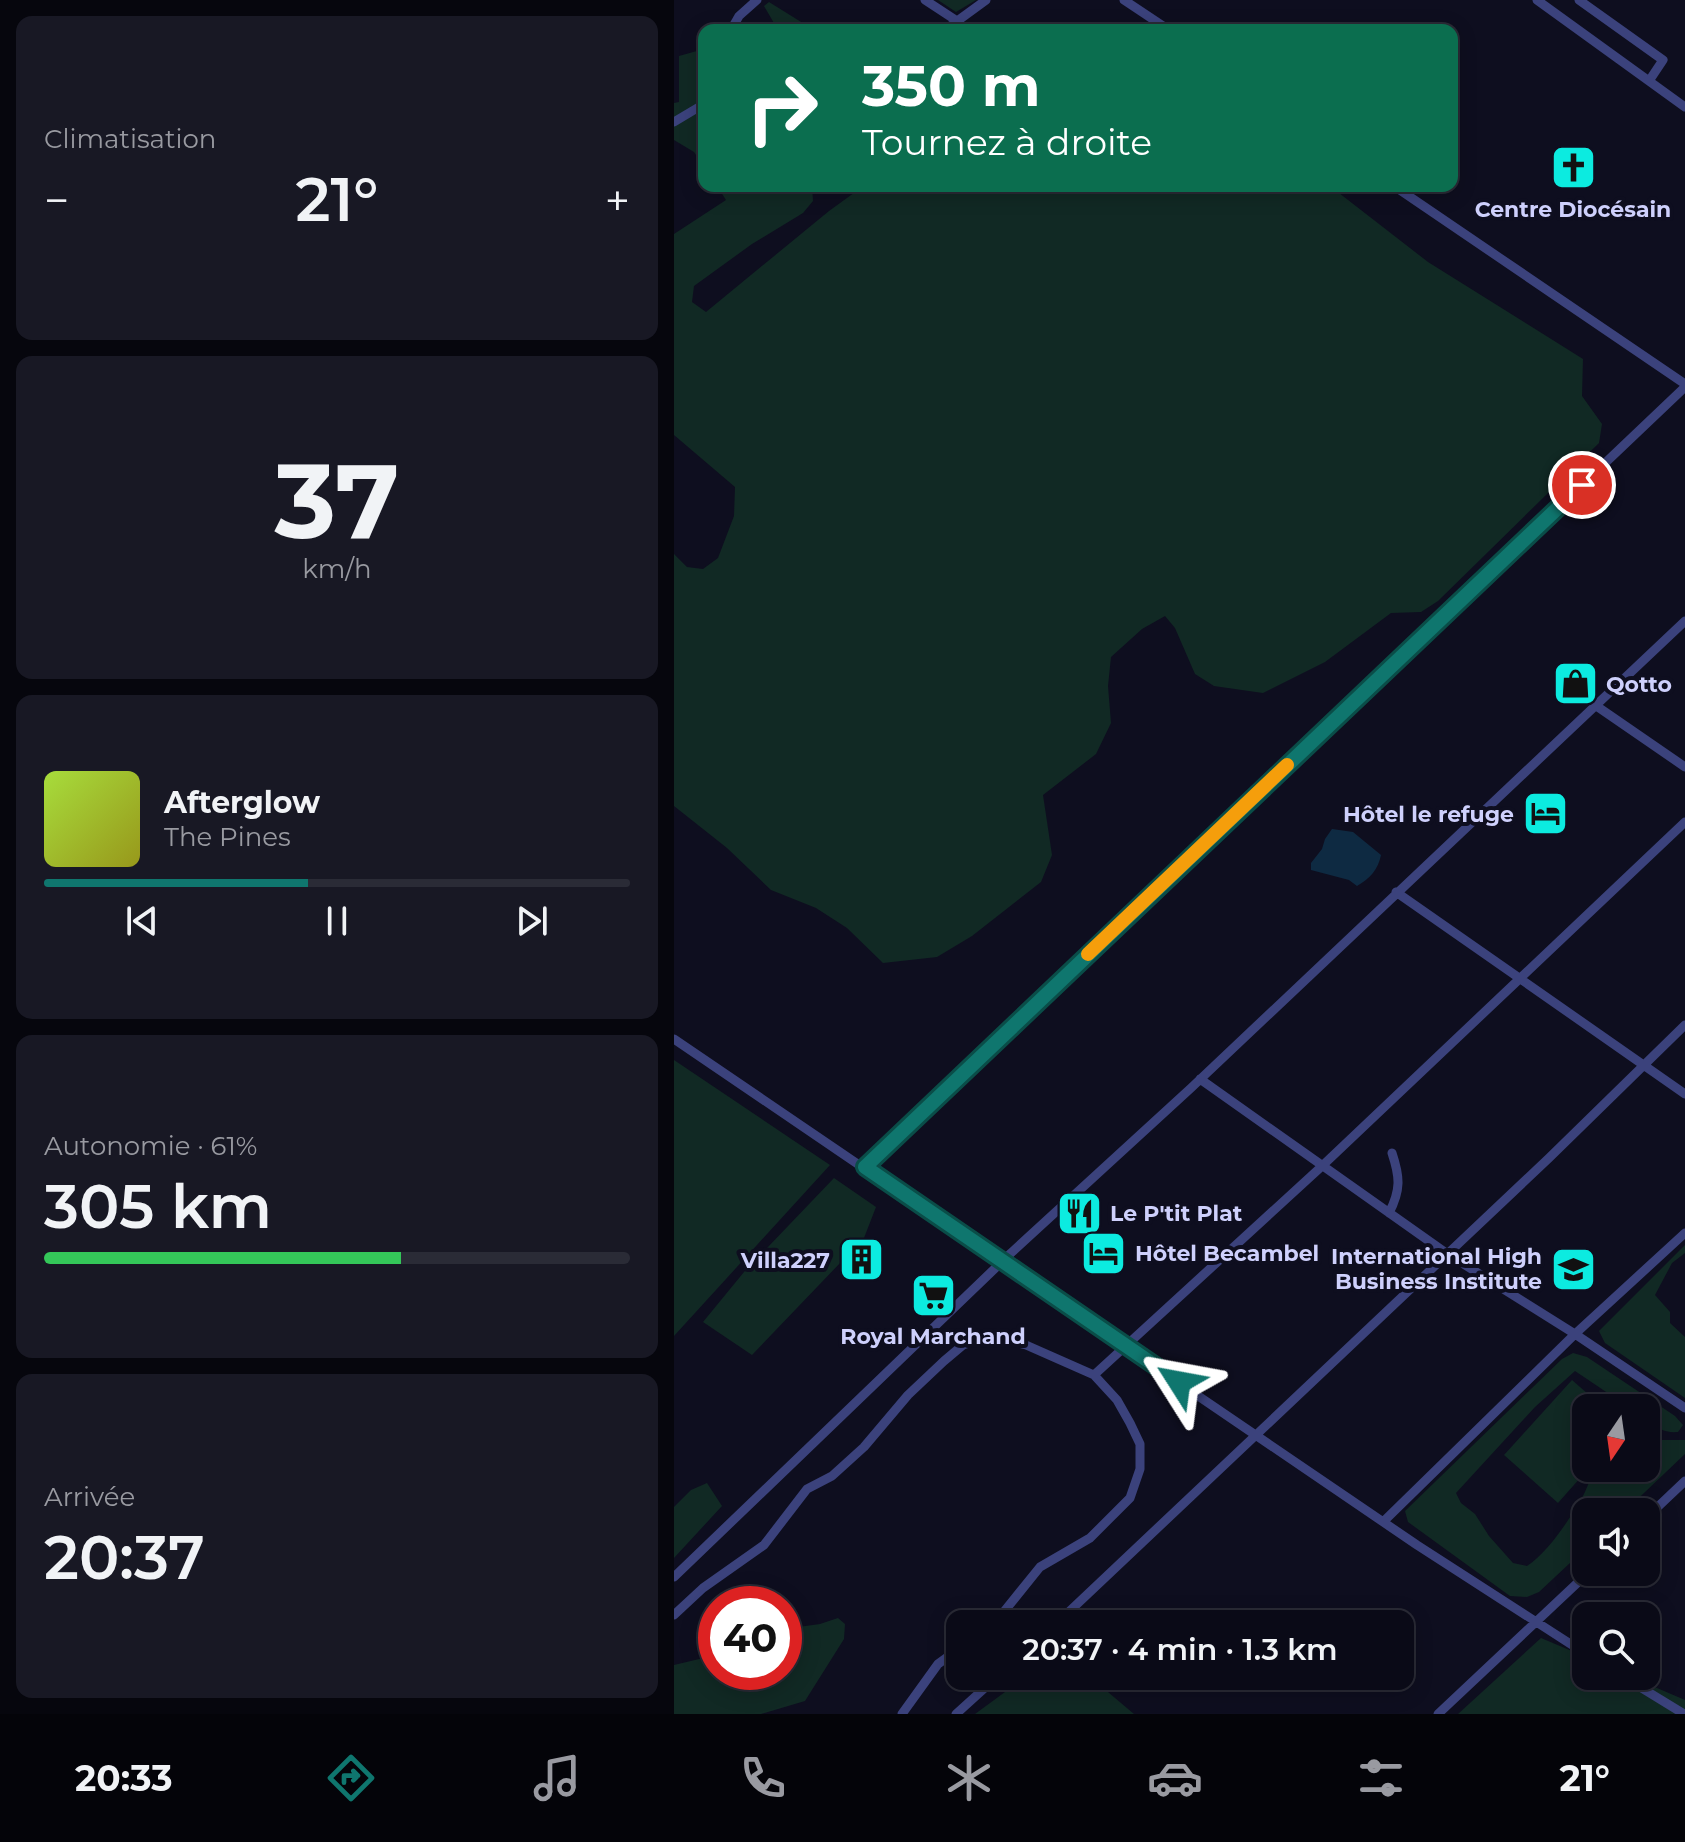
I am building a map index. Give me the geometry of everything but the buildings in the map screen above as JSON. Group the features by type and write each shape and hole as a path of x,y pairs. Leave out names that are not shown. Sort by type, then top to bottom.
{"street":[{"path":"734,24 757,0"},
{"path":"925,0 957,21"},
{"path":"953,24 986,0"},
{"path":"1124,0 1160,24"},
{"path":"1537,0 1685,107"},
{"path":"1579,0 1663,60 1649,81"},
{"path":"674,122 698,108"},
{"path":"865,1167 1685,385 1403,192"},
{"path":"674,1577 1003,1261 1685,621"},
{"path":"1595,705 1685,767"},
{"path":"1094,1375 1321,1167 1685,822"},
{"path":"1396,892 1685,1094"},
{"path":"1071,1610 1549,1158 1685,1025"},
{"path":"674,1039 1572,1645"},
{"path":"1200,1079 1446,1253 1685,1408"},
{"path":"1389,1213 1399,1192 1399,1174 1392,1153"},
{"path":"1384,1521 1575,1334 1685,1233"},
{"path":"674,1615 703,1588 764,1545 807,1489 832,1476 864,1447 908,1395 963,1345 978,1340 1008,1340 1094,1375 1117,1400 1140,1444 1138,1482 1130,1498 1090,1538 1040,1567 1005,1610"},
{"path":"1660,1505 1685,1481"},
{"path":"1438,1714 1574,1586"},
{"path":"902,1714 938,1664 946,1658"},
{"path":"956,1714 983,1690"},
{"path":"1645,1690 1684,1714"}],"green space":[{"path":"938,0 976,0 956,12"},
{"path":"769,2 804,24 774,24 764,6"},
{"path":"698,51 698,158 674,140 674,103 679,102 679,56"},
{"path":"721,192 812,192 813,201 803,213 752,244 694,286 692,302 706,312 855,192 1338,192 1428,262 1583,359 1582,396 1602,424 1599,443 1438,601 1421,612 1391,613 1325,662 1263,693 1214,686 1195,674 1175,628 1165,616 1142,629 1111,657 1108,686 1111,723 1096,754 1043,795 1052,855 1041,882 972,936 937,957 883,963 847,928 816,908 771,890 727,848 674,806 674,554 687,567 703,569 718,558 734,516 735,487 674,435 674,234 726,200"},
{"path":"674,1060 830,1165 674,1336"},
{"path":"834,1178 876,1207 864,1238 752,1355 703,1322 744,1272"},
{"path":"1685,1245 1685,1253 1672,1263 1655,1295 1670,1312 1670,1323 1685,1337 1685,1398 1605,1343 1599,1331"},
{"path":"1573,1353 1587,1357 1642,1394 1609,1394 1575,1371 1535,1407 1456,1493 1461,1503 1475,1514 1489,1536 1513,1563 1527,1566 1550,1545 1572,1514 1572,1561 1539,1592 1527,1597 1510,1596 1408,1522 1405,1511 1562,1359"},
{"path":"1572,1380 1588,1394 1572,1394 1572,1482 1577,1482 1558,1503 1504,1455"},
{"path":"1660,1406 1683,1425 1678,1432 1660,1429"},
{"path":"1660,1440 1685,1440 1685,1454 1660,1478"},
{"path":"1589,1482 1656,1482 1639,1498 1582,1498"},
{"path":"707,1483 722,1506 674,1558 674,1507 691,1490"},
{"path":"838,1618 845,1624 844,1639 805,1701 761,1714 674,1714 674,1665 698,1659 698,1690 802,1690 802,1626"},
{"path":"1541,1638 1572,1651 1572,1690 1660,1689 1685,1700 1685,1714 1458,1714"},
{"path":"1008,1690 1106,1690 1134,1714 975,1714"}],"water":[{"path":"1332,829 1353,832 1381,855 1373,873 1357,886 1349,880 1311,870 1311,863"}],"slow traffic":[{"path":"1088,954 1287,765"}],"place":[{"name":"Centre Diocésain","path":"1573,168"},
{"name":"Qotto","path":"1575,684"},
{"name":"Hôtel le refuge","path":"1545,814"},
{"name":"Le P'tit Plat","path":"1079,1213"},
{"name":"Hôtel Becambel","path":"1104,1253"},
{"name":"Villa227","path":"861,1260"},
{"name":"International High Business Institute","path":"1573,1269"},
{"name":"Royal Marchand","path":"933,1295"}],"route":[{"path":"1179,1382 865,1167 1582,485"}]}
